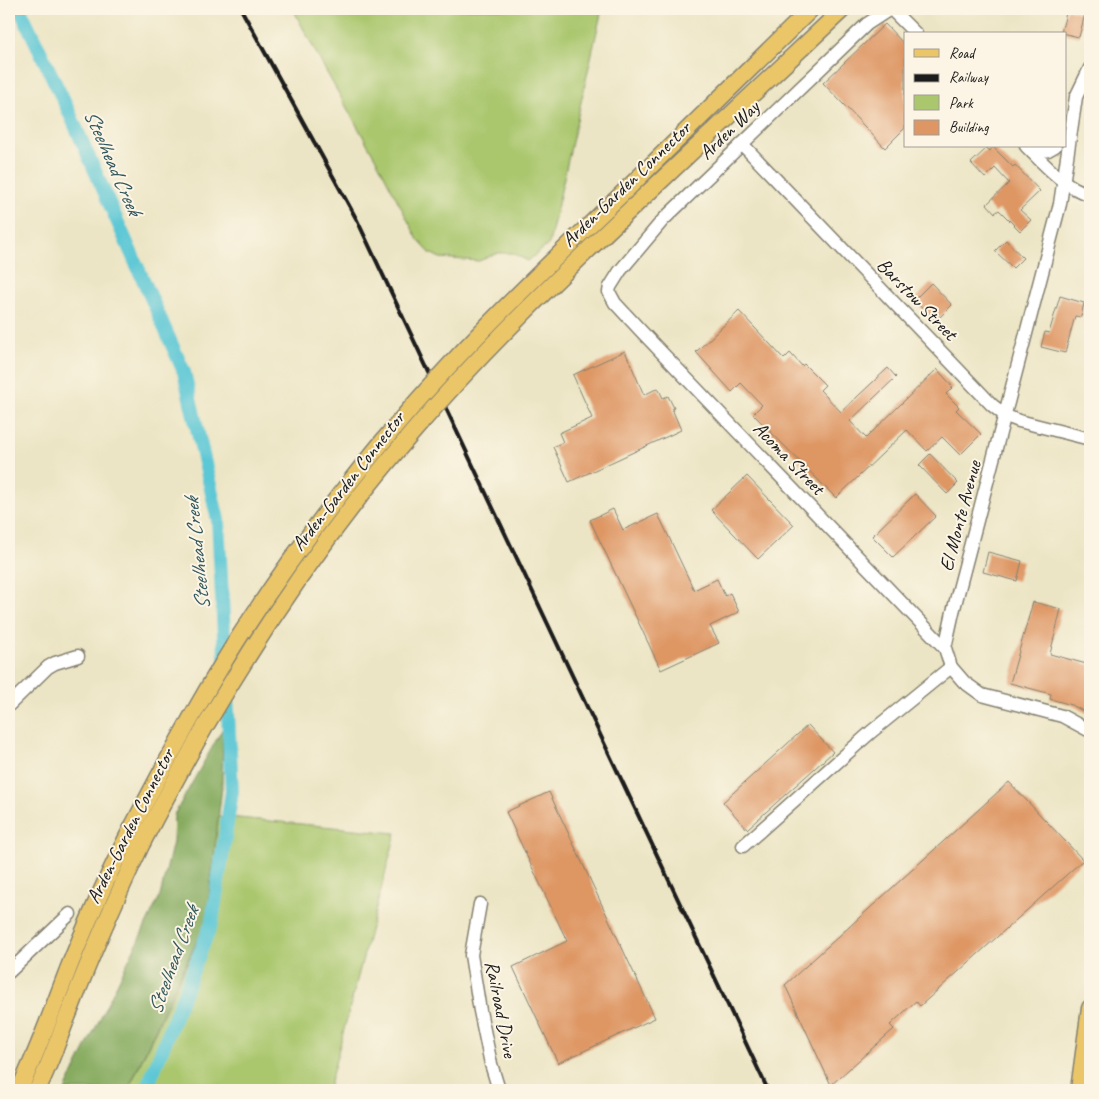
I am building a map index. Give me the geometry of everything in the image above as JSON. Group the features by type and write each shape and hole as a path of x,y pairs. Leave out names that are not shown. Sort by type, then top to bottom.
{"main road":[{"name":"Arden-Garden Connector","path":"19,1090 117,856 190,719 236,643 287,568 352,480 406,414 466,348 810,9"},
{"name":"Arden-Garden Connector","path":"37,1090 115,900 142,843 186,760 237,673 284,601 350,510 406,439 514,322 843,9"},
{"path":"1079,1090 1090,1008"}],"street":[{"path":"890,9 914,32"},
{"name":"Arden Way","path":"609,292 620,271 650,233 867,24 890,9"},
{"name":"El Monte Avenue","path":"945,648 1060,204 1076,97 1090,68"},
{"name":"El Monte Avenue","path":"1066,126 1074,107"},
{"name":"Barstow Street","path":"742,144 992,404 1006,416 1018,421 1090,439"},
{"path":"1030,150 1048,150 1052,148"},
{"path":"1030,150 1048,170 1064,182 1079,191 1090,194"},
{"name":"Acoma Street","path":"609,292 622,310 945,648"},
{"path":"945,648 952,667 973,690 1062,716 1090,731"},
{"path":"9,705 48,667 78,656"},
{"path":"743,846 871,732 952,667"},
{"name":"Railroad Drive","path":"480,904 471,955 491,1064 499,1090"},
{"path":"11,966 70,914"}],"green space":[{"path":"293,9 602,9 549,244 528,261 512,253 498,253 479,261 440,258 430,253 418,240 377,161"},
{"path":"223,728 222,787 206,923 172,992 128,1090 65,1090 160,896 173,842 174,815"},
{"path":"175,812 396,833 328,1090 128,1090 206,923"}],"building":[{"path":"1067,9 1085,14 1079,37 1061,32"},
{"path":"885,24 904,44 904,129 885,148 823,83"},
{"path":"987,148 990,151 994,148 1013,167 1015,165 1040,191 1020,210 1031,220 1020,231 999,210 995,213 987,204 1009,183 995,168 985,178 971,163"},
{"path":"1006,240 1023,258 1013,268 995,251"},
{"path":"931,283 952,305 935,322 914,300"},
{"path":"1060,296 1084,303 1081,317 1075,316 1065,353 1041,347 1045,332 1049,333"},
{"path":"739,311 784,359 790,353 802,366 804,364 825,385 820,390 841,412 888,368 896,377 850,421 866,438 937,369 953,387 946,394 959,407 956,410 981,434 960,455 942,437 927,451 907,430 836,498 753,414 762,405 741,383 732,392 696,352"},
{"path":"625,351 644,395 658,388 663,398 668,396 681,430 569,482 553,447 563,442 559,433 592,418 573,375"},
{"path":"930,454 958,483 947,494 919,465"},
{"path":"747,476 794,525 758,559 711,510"},
{"path":"915,494 936,516 893,557 872,536"},
{"path":"613,509 623,530 658,514 694,590 717,579 725,596 730,593 739,612 710,626 719,643 661,670 590,520"},
{"path":"988,552 1022,561 1017,581 983,572"},
{"path":"1033,602 1061,609 1050,654 1090,665 1090,715 1072,705 1050,699 1051,694 1010,683"},
{"path":"808,725 833,752 747,829 723,802"},
{"path":"1009,782 1083,860 920,1006 916,1001 890,1025 894,1029 831,1085 785,985"},
{"path":"549,792 655,1018 558,1063 513,967 567,941 506,812"}],"waterway":[{"name":"Steelhead Creek","path":"20,9 69,112 184,372 218,520 232,791 212,922 146,1090"}],"railway":[{"path":"241,9 357,220 768,1090"}]}
